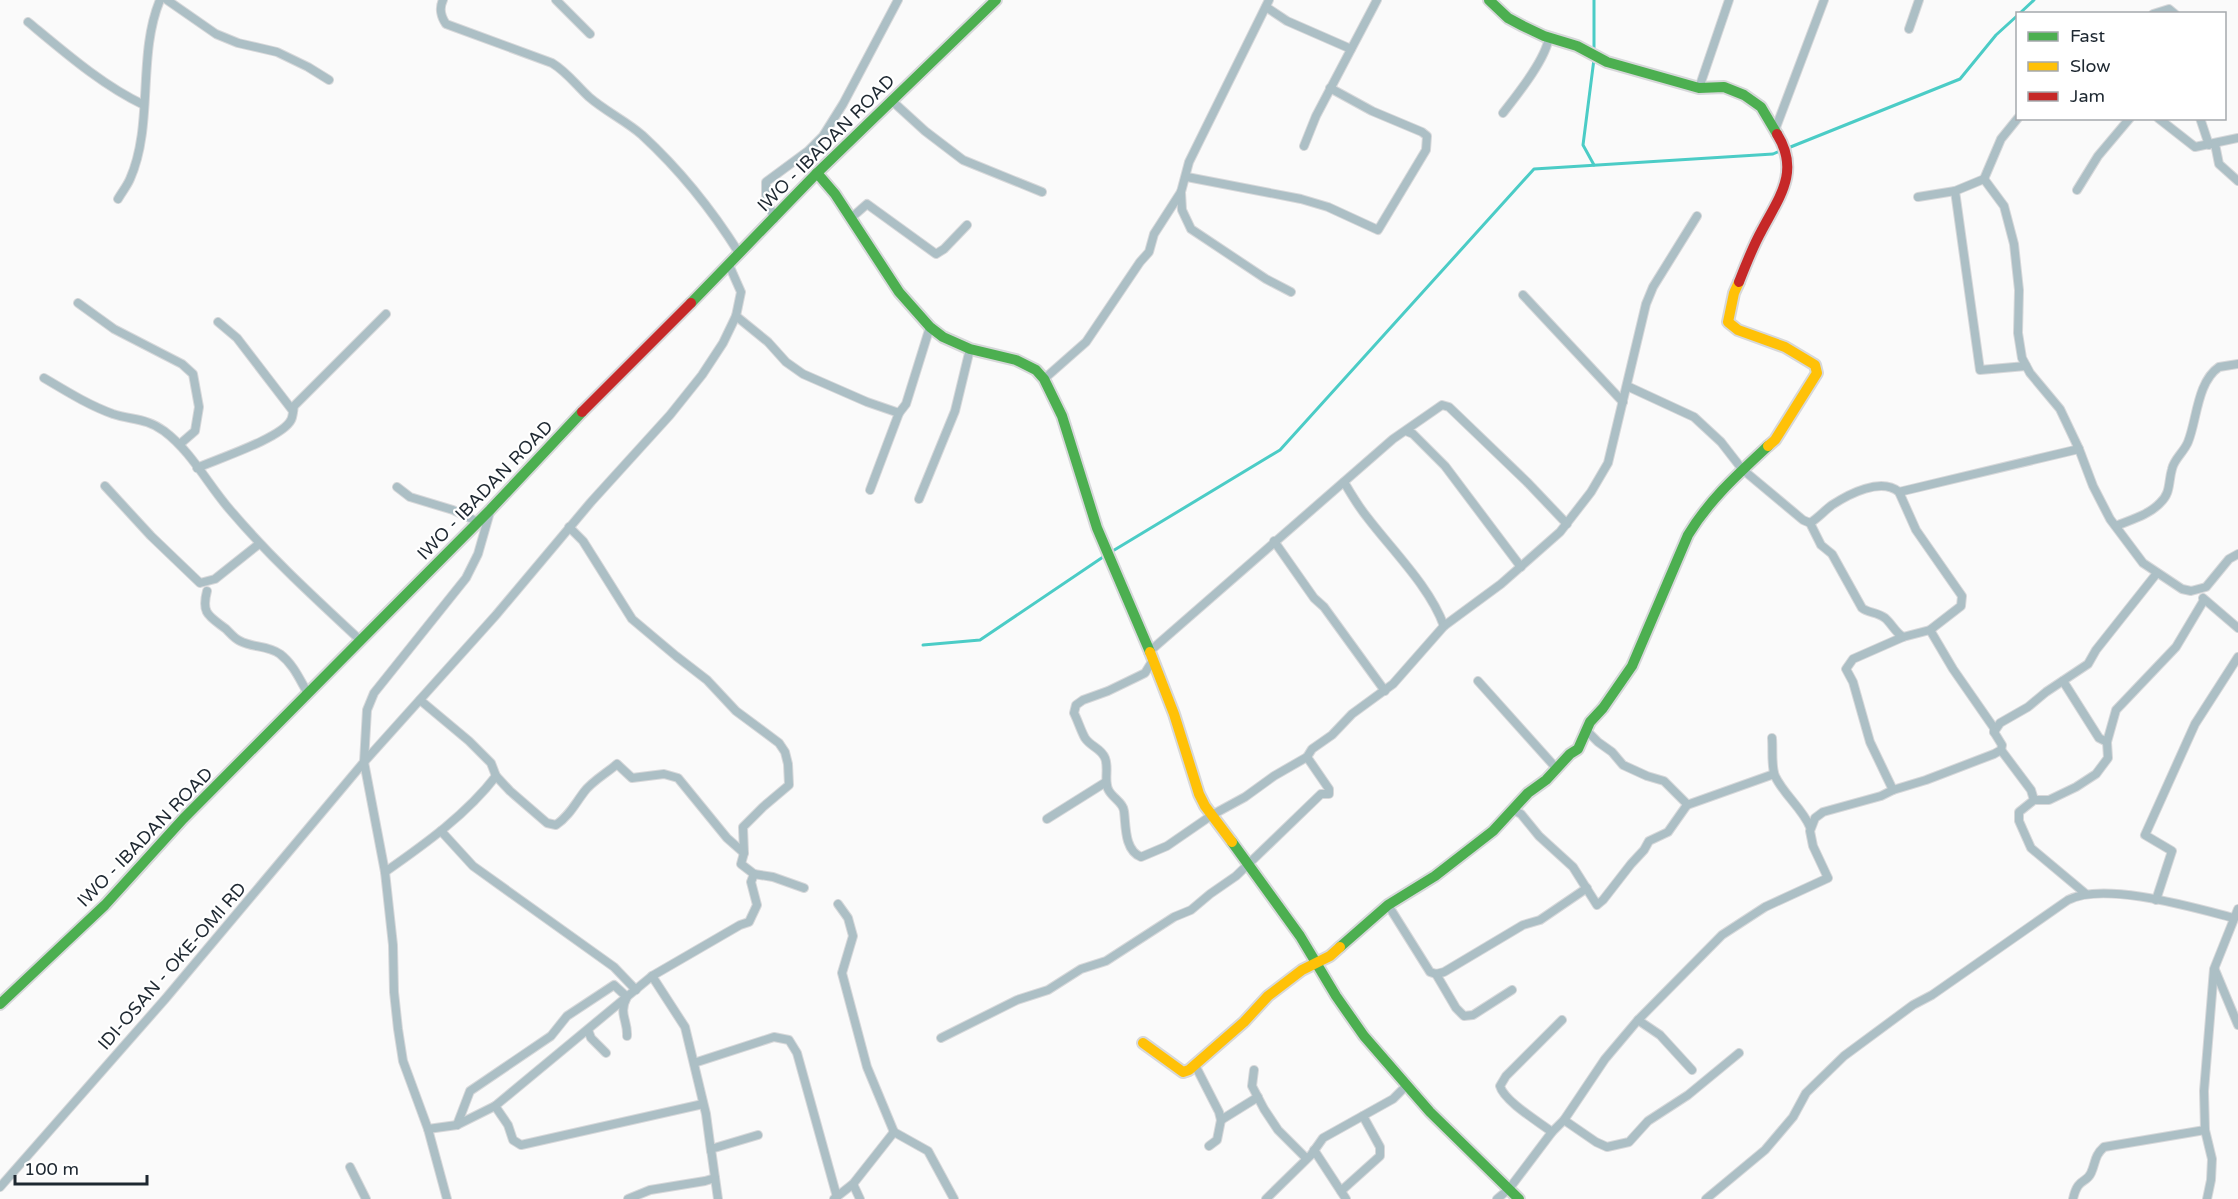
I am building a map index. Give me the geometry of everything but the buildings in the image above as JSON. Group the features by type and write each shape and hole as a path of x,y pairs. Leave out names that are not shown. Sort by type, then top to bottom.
{"street":[{"path":"118,199 130,180 137,158 151,28 160,0"},
{"path":"167,0 216,34 238,43 277,52 329,80"},
{"path":"443,0 442,17 446,24 561,68 590,97 640,134 674,167 718,219 739,253"},
{"path":"556,0 591,34"},
{"path":"774,219 766,195 766,182 808,151 823,135 843,104 898,0"},
{"name":"IWO - IBADAN ROAD","path":"0,1004 105,905 183,819 490,510 616,377 891,100 996,0"},
{"path":"1304,146 1330,88 1377,0"},
{"path":"1143,1043 1183,1072 1195,1065 1244,1022 1268,996 1302,970 1330,956 1388,905 1435,876 1493,831 1528,793 1557,769 1578,748 1586,730 1632,666 1688,535 1698,518 1742,469 1767,450 1817,374 1815,365 1803,356 1785,347 1736,330 1728,322 1734,293 1761,231 1782,195 1788,157 1784,145 1761,107 1744,94 1724,87 1699,88 1606,62 1577,46 1549,37 1509,18 1489,0"},
{"path":"1699,88 1729,0"},
{"path":"1775,130 1824,0"},
{"path":"1909,29 1919,0"},
{"path":"1044,379 1078,350 1100,324 1140,262 1149,252 1154,234 1181,192 1190,162 1267,4 1287,21 1351,49"},
{"path":"28,22 111,86 144,105"},
{"path":"1503,113 1525,84 1548,45 1549,37"},
{"path":"1186,177 1301,199 1328,207 1378,230 1426,150 1427,136 1372,111 1330,88"},
{"path":"891,100 925,131 963,160 1042,192"},
{"path":"1918,197 1954,191 1984,179 2001,139 2016,120"},
{"path":"2077,190 2098,156 2128,120"},
{"path":"2161,120 2195,147 2238,138"},
{"path":"2201,120 2219,164 2238,181"},
{"path":"818,173 899,292 930,327 943,337 970,349 1016,360 1036,370 1044,379 1062,416 1097,528 1152,656 1174,714 1198,794 1300,936 1354,1023 1430,1112 1519,1199"},
{"path":"1984,179 2004,206 2014,244 2019,290 2019,351 2026,366 2060,409 2103,508 2143,563 2182,589 2195,591 2206,587 2229,559 2238,554"},
{"path":"1954,191 1980,370 2026,366"},
{"path":"1181,192 1182,210 1191,229 1266,279 1291,292"},
{"path":"850,218 867,204 936,254 944,249 967,225"},
{"path":"1567,524 1449,407 1442,405 1415,422 1194,611 1152,656 1145,673 1108,692 1083,700 1075,709 1074,713 1085,738 1104,755 1108,790 1122,805 1131,848 1136,855 1141,856 1167,846 1212,815 1245,797 1274,776 1307,757 1312,749 1332,735 1352,714 1393,684 1444,626 1521,567 1567,524 1591,492 1608,463 1646,304 1653,287 1697,216"},
{"path":"729,265 741,292 736,316 768,342 786,362 803,374 867,402 899,413"},
{"path":"1523,295 1623,402"},
{"path":"78,303 114,328 182,364 193,374 200,407 195,430 180,444"},
{"path":"197,468 275,434 292,419 294,406 386,314"},
{"name":"IDI-OSAN - OKE-OMI RD","path":"0,1187 166,998 364,762 677,407 723,343 736,316"},
{"path":"218,322 237,338 293,411"},
{"path":"870,490 899,413 906,404 930,327"},
{"path":"920,499 955,411 970,349"},
{"path":"2116,526 2153,510 2166,497 2172,468 2188,442 2196,405 2210,377 2219,367 2238,364"},
{"path":"44,378 96,407 116,415 138,418 153,424 180,444 211,487 259,544 360,640"},
{"path":"1627,386 1694,417 1721,442 1742,469 1803,520 1810,523 1821,544 1832,554 1862,608 1865,611 1876,612 1885,618 1903,637"},
{"path":"1406,431 1413,434 1445,466 1521,567"},
{"path":"1899,492 2079,449"},
{"path":"1344,482 1365,514 1413,575 1440,614 1444,626"},
{"path":"105,486 151,536 200,583 215,579 259,544"},
{"path":"1810,523 1834,504 1855,493 1878,486 1889,486 1899,492 1916,530 1962,596 1961,606 1930,630 1903,637 1853,659 1846,669 1853,682 1873,752 1893,790"},
{"path":"396,488 410,497 444,507 478,522"},
{"path":"447,1199 428,1129 404,1061 398,1029 393,945 385,872 364,762 367,710 374,693 466,578 478,554 490,510"},
{"path":"569,527 583,541 632,619 707,680 736,711 779,743 785,752 789,785 743,827 744,853 741,864 754,874 773,877 804,888"},
{"path":"1274,541 1384,691"},
{"path":"1994,732 2000,723 2028,707 2088,664 2096,650 2157,573"},
{"path":"207,591 204,604 206,612 213,620 238,641 267,647 279,654 293,666 307,693"},
{"path":"2195,591 2238,628"},
{"path":"2086,894 2031,848 2019,821 2019,812 2034,800 2049,800 2096,774 2108,758 2107,742 2116,710 2176,647 2204,600"},
{"path":"1930,630 1953,669 1994,728 2002,745 2001,750 2031,790 2034,800"},
{"path":"2156,900 2172,850 2145,835 2195,724 2238,657"},
{"path":"1478,681 1557,769"},
{"path":"2063,681 2099,738 2107,742"},
{"path":"420,700 484,756 491,763 496,776 510,791 547,823 556,825 579,802 585,791 617,764 632,778 663,774 678,778 727,838 744,853"},
{"path":"1586,730 1612,752 1623,765 1664,781 1687,805"},
{"path":"1497,1199 1509,1189 1552,1132 1564,1120 1605,1059 1638,1020 1722,935 1765,908 1828,878 1813,846 1810,827 1805,816 1774,774 1772,738"},
{"path":"1810,827 1815,818 1823,812 1881,796 2001,750"},
{"path":"941,1038 1017,1000 1048,990 1081,969 1106,961 1174,917 1191,910 1236,876 1321,794 1329,794 1329,789 1307,757"},
{"path":"1513,810 1521,814 1539,836 1573,867 1597,905 1649,842 1668,832 1687,805 1774,774"},
{"path":"385,872 441,831 484,792 496,776"},
{"path":"1047,819 1106,782"},
{"path":"441,831 473,866 614,967 636,990"},
{"path":"428,1129 457,1125 495,1106 652,976 749,922 757,905 751,882 754,874"},
{"path":"1388,905 1430,972 1436,974 1444,972 1523,925 1540,920 1587,888"},
{"path":"1706,1199 1765,1150 1790,1123 1806,1093 1844,1056 1913,1005 1932,995 2068,900 2086,894 2156,900 2234,918"},
{"path":"838,904 848,918 853,936 842,974 867,1067 894,1132 928,1151 954,1199"},
{"path":"2207,1199 2210,1190 2211,1159 2205,1130 2204,1091 2214,969 2238,909"},
{"path":"2214,969 2238,1025"},
{"path":"1436,974 1456,1008 1464,1016 1473,1015 1512,990"},
{"path":"652,976 685,1028 703,1104 718,1199"},
{"path":"457,1125 470,1091 551,1036 567,1016 614,984 627,997"},
{"path":"627,997 622,1014 628,1028 627,1036"},
{"path":"1552,1132 1508,1098 1501,1091 1500,1086 1562,1020"},
{"path":"1638,1020 1660,1035 1692,1070"},
{"path":"588,1030 591,1038 606,1053"},
{"path":"694,1063 774,1036 789,1040 797,1053 835,1198 854,1184 894,1132"},
{"path":"1564,1120 1607,1147 1629,1142 1648,1121 1688,1095 1739,1053"},
{"path":"1195,1065 1221,1120 1217,1140 1209,1146"},
{"path":"1254,1070 1252,1086 1258,1097 1278,1130 1306,1158"},
{"path":"1266,1199 1323,1138 1394,1099 1407,1085"},
{"path":"1221,1120 1258,1097"},
{"path":"495,1106 508,1125 513,1140 521,1145 703,1104"},
{"path":"1341,1191 1380,1156 1380,1147 1363,1116"},
{"path":"2073,1199 2076,1187 2090,1175 2098,1154 2104,1147 2205,1130"},
{"path":"711,1151 714,1148 758,1135"},
{"path":"1314,1150 1346,1199"},
{"path":"350,1167 366,1199"},
{"path":"628,1199 650,1190 705,1182 715,1178"},
{"path":"854,1184 860,1199"},
{"path":"2210,1190 2216,1199"}],"waterway":[{"path":"1594,0 1594,52"},
{"path":"2021,12 2034,0"},
{"path":"1788,148 1960,79 1996,35 2016,17"},
{"path":"1594,59 1583,145 1594,165"},
{"path":"1111,552 1280,450 1534,169 1773,154 1782,150"},
{"path":"923,645 980,640 1106,555"}],"traffic: fast":[{"path":"691,303 817,173 996,0"},
{"path":"1489,0 1508,18 1523,26 1544,36 1577,46 1607,62 1699,88 1724,87 1744,95 1761,107 1777,134"},
{"path":"817,173 835,194 899,292 930,327 943,337 970,349 1016,360 1036,370 1044,379 1062,416 1097,528 1150,652"},
{"path":"0,1004 105,905 183,819 490,510 582,412"},
{"path":"1340,947 1388,905 1435,876 1493,831 1528,793 1546,780 1570,754 1578,749 1590,722 1603,708 1632,666 1688,535 1696,522 1735,477 1768,446"},
{"path":"1232,842 1300,936 1336,996 1364,1036 1430,1112 1519,1199"}],"traffic: slow":[{"path":"1739,282 1734,293 1728,322 1738,330 1785,347 1815,365 1817,373 1775,440 1768,446"},
{"path":"1150,652 1174,714 1199,794 1205,806 1232,842"},
{"path":"1143,1043 1183,1072 1189,1070 1244,1022 1268,996 1302,970 1330,956 1340,947"}],"traffic: jam":[{"path":"1739,282 1785,183 1787,160 1784,147 1777,134"},
{"path":"582,412 691,303"}]}
